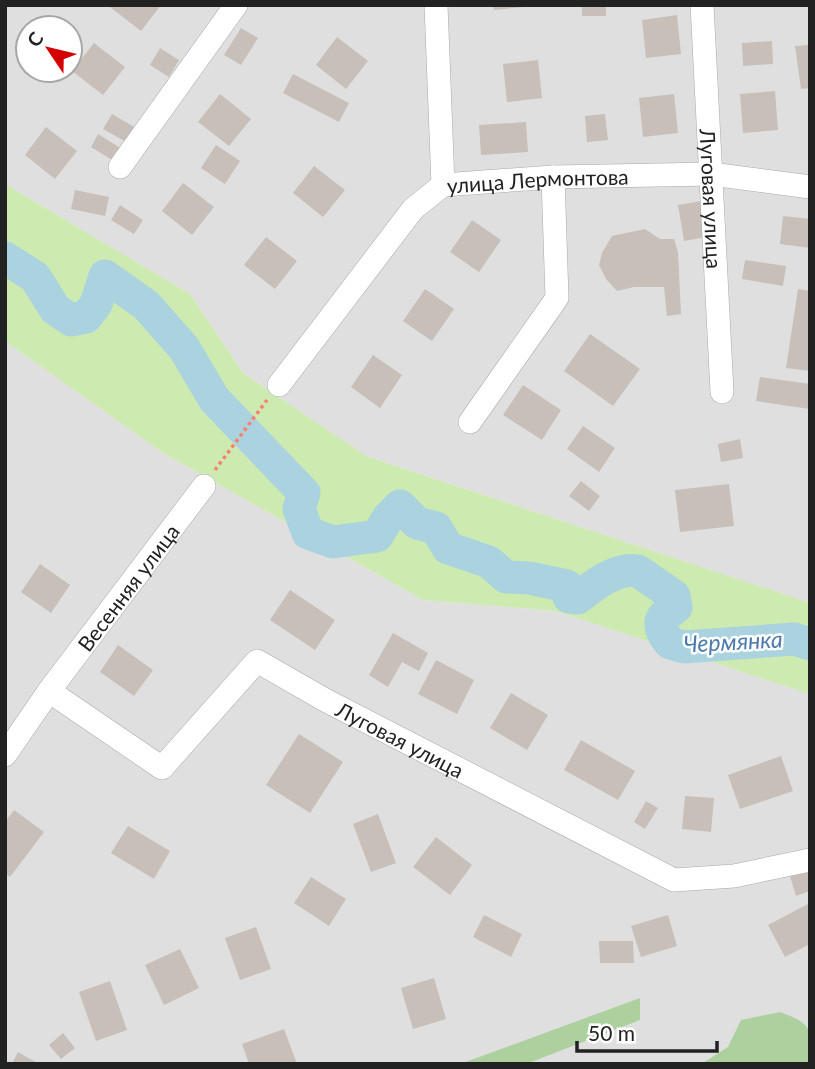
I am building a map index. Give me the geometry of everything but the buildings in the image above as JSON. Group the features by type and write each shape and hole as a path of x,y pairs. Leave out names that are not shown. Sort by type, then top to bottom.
{"street":[{"path":"120,167 236,5"},
{"name":"улица Лермонтова","path":"436,5 443,185 553,177 711,174 810,187"},
{"name":"Луговая улица","path":"702,5 722,392"},
{"path":"470,422 557,299 553,177"},
{"path":"279,385 413,209 443,185"},
{"name":"Весенняя улица","path":"5,755 49,691 204,486"},
{"name":"Луговая улица","path":"49,691 162,768 257,661 325,700 674,880 734,876 810,860"}],"path":[{"path":"204,486 253,420"}],"shaded area":[{"path":"5,5 810,5 810,603 366,456 243,373 190,294 5,184"},
{"path":"5,341 163,453 423,600 555,611 810,694 810,1051 806,1064 5,1064"}],"green space":[{"path":"5,184 190,294 243,373 366,456 810,603 810,694 555,611 423,600 163,453 5,341"},
{"path":"640,998 640,1020 526,1064 460,1064"},
{"path":"780,1012 799,1021 808,1029 810,1064 701,1064 728,1047 741,1020"}],"waterway":[{"name":"Чермянка","path":"5,258 35,277 55,309 71,320 86,317 96,304 105,276 146,305 184,348 214,399 304,493 299,509 308,533 333,542 377,536 388,518 400,506 417,523 436,528 448,548 489,562 506,577 529,578 567,586 569,597 578,598 614,574 638,571 674,596 676,607 661,621 663,633 670,643 684,647 794,639 810,644"}]}
